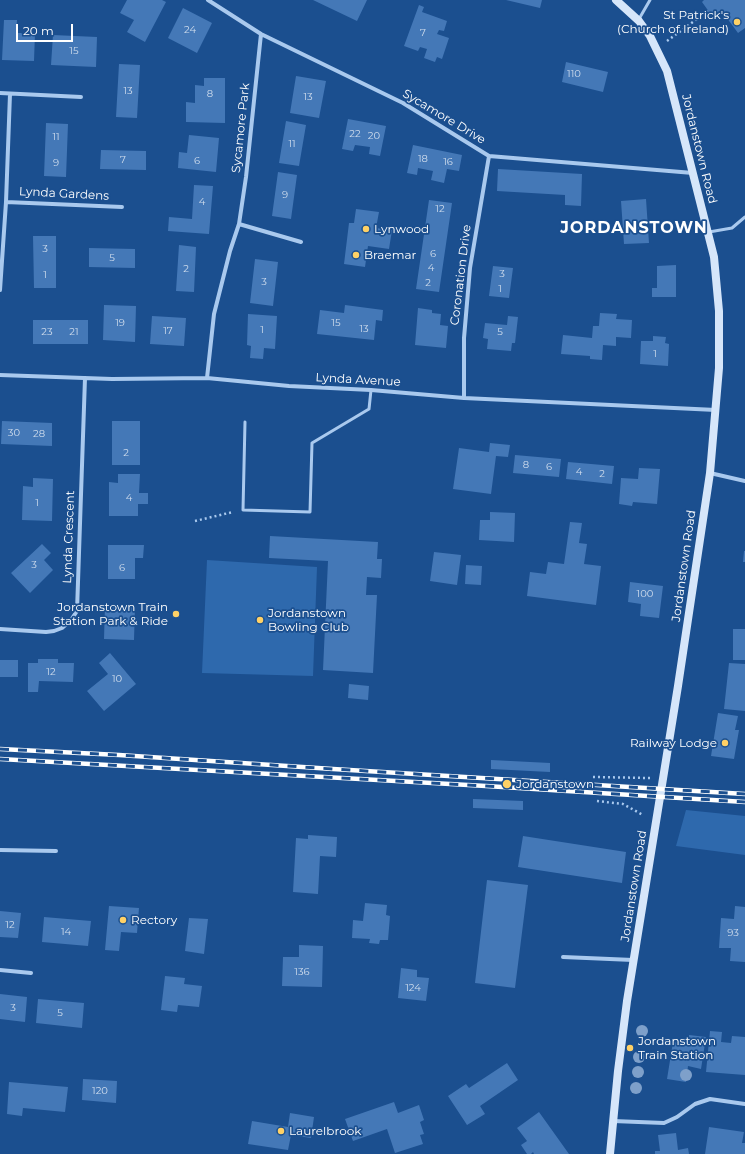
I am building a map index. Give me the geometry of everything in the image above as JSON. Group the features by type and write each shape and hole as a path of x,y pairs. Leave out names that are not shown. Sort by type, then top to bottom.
{"street":[{"name":"Sycamore Drive","path":"208,0 261,34 403,103 489,156 693,173"},
{"name":"Jordanstown Road","path":"610,1154 618,1071 633,960 657,819 710,473 719,368 719,311 714,257 667,71 650,36 638,21 616,0"},
{"name":"Sycamore Park","path":"207,378 214,314 230,251 239,224 246,177 261,34"},
{"path":"0,93 81,97"},
{"name":"Lynda Gardens","path":"0,290 6,202 10,94"},
{"name":"Coronation Drive","path":"464,398 464,338 470,268 489,156"},
{"name":"Lynda Gardens","path":"6,202 122,207"},
{"path":"239,224 301,242"},
{"name":"Lynda Avenue","path":"0,375 112,379 207,378 289,386 371,390 464,398 716,410"},
{"name":"Lynda Crescent","path":"0,629 46,632 54,631 62,628 71,620 77,611 85,378"},
{"path":"710,473 745,481"},
{"path":"0,850 56,851"},
{"path":"563,956 633,960"},
{"path":"0,970 31,973"},
{"path":"613,1121 664,1123 677,1117 695,1104 710,1100 745,1104"}],"lane":[{"path":"638,21 650,0"},
{"path":"708,233 732,228 745,217"},
{"path":"245,422 243,510 310,512 312,443 369,409 371,390"}],"path":[{"path":"658,50 665,43 708,11"},
{"path":"195,521 243,510"},
{"path":"593,777 653,779"},
{"path":"596,801 623,804 644,816 657,819"}],"shaded area":[{"name":"Jordanstown Bowling Club","path":"207,560 317,567 313,676 202,673"},
{"path":"686,810 745,816 745,855 676,846"}],"building":[{"path":"127,0 162,0 166,2 145,42 127,32 134,20 120,13"},
{"path":"313,0 367,0 357,21"},
{"path":"506,0 542,0 540,8"},
{"name":"St Patrick's (Church of Ireland)","path":"704,0 745,0 745,28 738,33 721,10 712,16 702,2"},
{"path":"419,5 424,7 422,12 447,21 444,31 439,30 437,34 449,38 442,59 437,57 435,62 424,58 427,49 420,47 418,51 404,46"},
{"path":"183,8 212,23 197,53 168,38"},
{"path":"4,20 17,20 16,33 35,33 34,61 2,60"},
{"path":"53,35 97,37 96,67 51,65"},
{"path":"566,62 608,72 603,92 562,82"},
{"path":"119,64 140,65 137,118 116,117"},
{"path":"296,76 326,81 319,118 290,113"},
{"path":"204,78 225,78 225,123 186,122 186,102 195,103 195,85 204,86"},
{"path":"348,119 386,126 380,156 369,154 370,147 355,145 353,151 342,149"},
{"path":"286,121 306,125 299,166 279,163"},
{"path":"46,123 68,124 66,177 44,176"},
{"path":"189,135 219,138 216,172 178,168 179,152 187,153"},
{"path":"413,145 462,155 459,171 447,169 444,183 431,180 433,171 418,168 417,175 407,173"},
{"path":"101,150 146,151 146,170 100,169"},
{"path":"498,169 582,174 581,206 565,205 565,195 497,191"},
{"path":"278,172 297,175 291,219 272,216"},
{"path":"194,185 213,186 209,234 168,231 169,217 192,219"},
{"path":"646,199 649,243 624,244 621,201"},
{"path":"429,200 452,203 439,292 416,289"},
{"name":"Lynwood","path":"356,209 379,212 376,228 392,230 389,249 368,246 365,267 344,264 349,223 354,223"},
{"path":"33,236 56,236 56,288 34,288"},
{"path":"179,245 196,247 194,292 176,291"},
{"path":"89,248 135,249 135,268 89,267"},
{"path":"255,259 278,262 273,306 250,303"},
{"path":"676,265 676,297 652,297 652,288 657,288 657,266"},
{"path":"493,266 513,268 509,298 489,296"},
{"path":"104,305 136,306 135,342 103,340"},
{"path":"345,305 383,310 382,321 376,320 374,340 317,334 320,310 344,313"},
{"path":"418,308 432,310 432,313 441,314 440,325 448,326 446,348 415,345"},
{"path":"600,313 617,314 616,319 632,320 631,338 616,337 616,346 603,345 602,360 590,359 590,356 561,354 563,335 592,338 593,326 599,326"},
{"path":"248,314 277,316 275,349 264,348 263,359 250,358 251,346 247,345"},
{"path":"152,316 186,318 184,346 150,344"},
{"path":"508,316 518,317 515,343 512,343 511,351 487,349 488,339 483,338 485,323 507,325"},
{"path":"33,320 88,320 88,344 33,344"},
{"path":"653,336 666,337 665,343 669,344 668,366 640,364 641,341 653,341"},
{"path":"2,421 52,423 52,446 1,444"},
{"path":"112,421 140,421 140,465 112,465"},
{"path":"490,443 510,445 508,457 496,456 491,494 453,489 459,448 489,452"},
{"path":"515,455 561,459 559,477 513,473"},
{"path":"568,462 614,466 612,484 566,479"},
{"path":"639,468 660,469 657,504 633,502 632,506 619,504 621,478 638,479"},
{"path":"118,474 140,474 139,493 148,493 148,504 138,504 138,516 109,516 109,482 118,483"},
{"path":"33,478 53,479 52,521 22,520 23,486 33,487"},
{"path":"490,512 515,513 514,542 479,540 480,520 490,520"},
{"path":"570,522 582,523 579,543 587,544 584,564 601,566 596,605 527,596 530,572 546,574 548,562 564,564"},
{"path":"270,536 378,542 377,559 382,559 381,578 367,577 366,595 377,595 373,673 323,670 328,561 269,558"},
{"path":"42,544 51,553 44,560 53,570 30,593 11,573"},
{"path":"108,545 144,545 143,558 135,558 135,579 108,579"},
{"path":"744,551 745,562 743,562"},
{"path":"434,552 461,555 457,585 430,581"},
{"path":"466,565 482,566 481,585 465,584"},
{"path":"630,582 663,586 659,618 640,616 641,604 628,602"},
{"path":"105,605 135,606 134,640 104,639"},
{"path":"733,629 745,629 745,660 733,660"},
{"path":"110,653 136,684 104,711 87,691 108,674 99,663"},
{"path":"38,659 58,659 58,663 74,663 73,682 39,681 38,692 28,692 28,663 38,663"},
{"path":"0,660 18,660 18,677 0,677"},
{"path":"729,663 745,664 745,711 724,709"},
{"path":"349,684 369,686 368,700 348,698"},
{"name":"Railway Lodge","path":"718,713 738,716 735,730 739,730 734,759 711,756"},
{"path":"491,760 550,763 550,772 491,769"},
{"path":"473,799 523,801 523,810 473,808"},
{"path":"308,835 337,837 336,857 320,856 318,894 293,892 296,838 308,839"},
{"path":"523,836 626,852 622,883 518,867"},
{"path":"487,880 528,885 515,988 475,983"},
{"path":"365,903 387,905 386,915 390,916 388,940 380,940 379,944 369,943 370,939 352,938 353,920 363,921"},
{"name":"Rectory","path":"109,906 139,908 137,933 121,932 119,951 105,950"},
{"path":"735,906 745,907 745,962 730,961 731,948 719,948 721,918 734,919"},
{"path":"0,911 21,913 18,938 0,937"},
{"path":"44,917 91,921 88,946 42,942"},
{"path":"189,918 208,919 204,954 185,951"},
{"path":"299,945 323,946 322,987 282,986 283,957 299,957"},
{"path":"401,968 417,970 417,977 429,978 426,1001 398,998"},
{"path":"165,976 185,978 184,984 202,986 199,1007 178,1005 177,1012 161,1010"},
{"path":"0,994 27,997 25,1022 0,1019"},
{"path":"38,999 84,1003 82,1028 36,1023"},
{"path":"710,1031 722,1032 721,1042 731,1043 732,1036 745,1037 745,1075 706,1072"},
{"path":"689,1035 706,1037 701,1069 688,1066 686,1082 667,1079 673,1042 688,1044"},
{"path":"507,1063 518,1080 480,1106 485,1114 467,1125 448,1096 466,1084 469,1088"},
{"path":"83,1079 117,1081 116,1103 82,1100"},
{"path":"9,1082 68,1087 65,1112 23,1108 22,1116 7,1114"},
{"path":"394,1102 398,1113 419,1105 424,1120 420,1122 424,1134 420,1135 423,1144 395,1153 387,1129 353,1141 345,1119"},
{"path":"539,1112 569,1154 534,1154 533,1152 531,1154 527,1154 521,1145 527,1141 517,1128"},
{"name":"Laurelbrook","path":"290,1113 314,1117 311,1138 291,1135 288,1150 248,1144 252,1121 288,1127"},
{"path":"709,1127 744,1132 742,1143 745,1143 745,1154 705,1154"},
{"path":"676,1133 678,1150 688,1148 689,1154 655,1154 655,1151 660,1151 658,1135"}],"railway":[{"path":"0,749 745,794"},
{"path":"0,759 745,802"}],"place":[{"name":"St Patrick's (Church of Ireland)","path":"737,22"},
{"name":"Lynwood","path":"366,229"},
{"name":"Braemar","path":"356,255"},
{"name":"Jordanstown Train Station Park & Ride","path":"176,614"},
{"name":"Jordanstown Bowling Club","path":"260,620"},
{"name":"Railway Lodge","path":"725,743"},
{"name":"Jordanstown","path":"507,784"},
{"name":"Rectory","path":"123,920"},
{"name":"Jordanstown Train Station","path":"630,1048"},
{"name":"Laurelbrook","path":"281,1131"}],"district":[{"name":"JORDANSTOWN","path":"634,228"}]}
